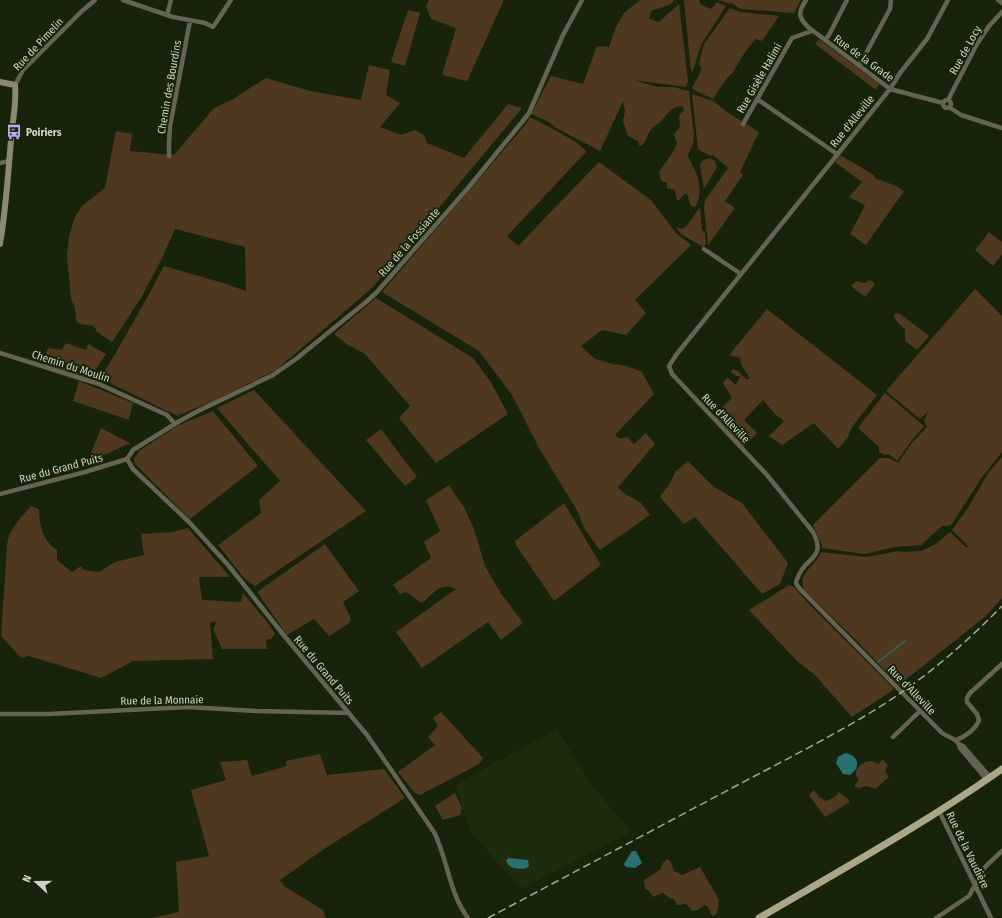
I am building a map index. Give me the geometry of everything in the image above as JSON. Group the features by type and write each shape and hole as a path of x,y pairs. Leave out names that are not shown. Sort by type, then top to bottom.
{"main road":[{"path":"0,82 15,85 16,102 12,126 7,190 0,244"},
{"path":"758,918 939,811 1002,769"}],"street":[{"name":"Rue de Pimelin","path":"15,85 23,70 95,0"},
{"path":"124,0 167,15 205,23 213,27 231,0"},
{"path":"167,15 171,0"},
{"name":"Rue de la Fossiante","path":"176,424 198,411 273,375 296,359 376,293 468,188 526,118 563,35 582,0"},
{"name":"Rue de la Grade","path":"806,0 800,10 802,21 859,66 890,89 943,103"},
{"path":"825,40 847,0"},
{"path":"859,66 890,9 891,0"},
{"name":"Rue d'Alleville","path":"948,0 927,38 900,73 890,89 740,274 670,364 670,370 675,378 767,475 813,532 818,541 818,548 816,555 801,569 796,583 802,591 942,733 963,746 989,778"},
{"path":"998,0 1002,3"},
{"name":"Rue de Locy","path":"948,100 977,44 989,26 1002,12"},
{"name":"Chemin des Bourdins","path":"169,156 170,126 190,21"},
{"name":"Rue Gisèle Halimi","path":"743,124 792,38 812,30"},
{"path":"758,99 837,154"},
{"path":"949,107 951,102 946,100 943,103 945,107 949,107 961,114 1002,128"},
{"path":"0,163 9,161"},
{"path":"704,249 740,274"},
{"name":"Chemin du Moulin","path":"0,353 99,384 167,416 176,424"},
{"name":"Rue du Grand Puits","path":"0,494 85,472 127,459 133,450 176,424"},
{"name":"Rue du Grand Puits","path":"127,459 133,469 188,522 229,566 286,638 367,735 432,827 439,842 456,897 468,918"},
{"path":"958,742 975,728 979,720 977,714 967,702 967,698 970,693 1002,664"},
{"name":"Rue de la Monnaie","path":"0,714 48,714 188,707 256,711 348,713"},
{"path":"894,737 920,711"},
{"name":"Rue de la Vaudière","path":"939,811 991,918"},
{"path":"936,918 969,896 985,868 1002,851"}],"shaded area":[{"path":"429,0 504,0 467,81 442,75 456,28 431,19 426,6"},
{"path":"640,0 674,0 671,4 651,11 649,19 659,22 679,4 688,81 686,87 633,80 658,87 673,87 689,91 694,135 693,144 688,155 697,177 700,190 699,199 695,207 691,206 687,194 684,194 679,200 677,200 675,190 667,188 667,182 662,182 659,172 676,146 677,143 674,134 680,127 679,116 684,110 682,106 672,109 652,128 641,146 639,145 638,141 628,136 623,121 625,111 623,101 600,151 558,129 547,121 531,114 551,76 583,84 597,46 609,47 615,29 624,13"},
{"path":"684,0 699,0 700,4 711,9 717,2 726,6 701,45 693,71 691,72"},
{"path":"718,0 801,0 794,13 741,9 731,3"},
{"path":"730,8 740,12 779,16 762,41 756,39 747,49 733,72 727,78 713,99 692,88 702,69 699,64 704,44"},
{"path":"408,10 420,13 405,66 391,62"},
{"path":"819,39 879,84 876,90 815,44"},
{"path":"369,65 390,70 386,95 400,103 380,127 401,135 415,130 424,135 427,143 464,158 508,104 522,108 372,288 276,370 216,400 177,416 100,378 134,321 164,266 246,291 245,247 175,229 141,298 112,342 97,332 94,326 81,324 76,321 75,308 71,299 67,256 69,236 74,219 82,206 105,188 116,131 132,134 130,151 174,155 214,108 233,99 266,78 310,91 361,100"},
{"path":"692,94 713,101 730,114 759,132 740,172 743,175 725,201 735,208 708,245 704,208 705,200 728,168 713,155 710,156 698,149"},
{"path":"530,117 578,144 586,152 507,236 518,246 599,162 652,201 675,232 691,245 635,300 646,313 626,335 602,330 581,346 595,359 627,366 642,372 654,394 615,435 620,439 627,437 634,444 646,433 655,444 618,487 625,494 641,503 650,515 600,550 584,528 578,512 539,448 512,395 479,351 382,292 526,124"},
{"path":"840,155 874,175 875,178 896,186 904,191 866,245 850,234 865,205 849,197 862,182 835,162"},
{"path":"710,158 715,161 717,167 704,189 700,165 703,160"},
{"path":"700,207 702,230 705,232 706,244 703,247 681,234 676,227 682,229 686,227"},
{"path":"989,232 1002,242 1002,254 993,266 975,250"},
{"path":"870,280 875,284 865,297 851,286 856,281 865,283"},
{"path":"975,289 1002,316 1002,452 980,480 952,524 942,526 921,545 895,547 864,554 822,548 813,525 880,458 889,458 898,463 911,444 927,427 924,421 928,412 920,419 886,391"},
{"path":"376,298 473,358 490,381 508,414 436,463 399,418 410,406 364,353 348,345 334,334"},
{"path":"767,309 877,395 852,427 848,437 838,449 814,423 782,445 769,436 784,421 775,414 763,400 744,420 757,433 743,447 714,415 732,398 723,383 727,377 736,385 740,376 736,376 731,372 732,369 738,371 746,379 750,379 741,364 740,358 729,355"},
{"path":"899,313 929,336 917,350 905,341 905,329 894,317 895,314"},
{"path":"66,343 86,350 88,344 106,354 91,377 88,378 43,364 49,348 62,350"},
{"path":"79,381 133,403 129,420 73,401"},
{"path":"254,390 366,511 255,586 244,578 218,545 261,513 259,500 280,481 217,408"},
{"path":"885,393 924,426 897,461 889,454 885,455 879,452 879,447 858,428"},
{"path":"213,411 258,466 190,519 135,464 134,459 139,451 179,425"},
{"path":"101,428 130,443 100,457 91,453"},
{"path":"381,429 417,477 405,486 366,440"},
{"path":"1002,457 1002,598 986,616 899,685 857,641 804,590 802,583 803,578 817,560 821,552 867,557 898,551 921,551 936,544 950,532 966,547 969,547 952,530 968,508 988,473"},
{"path":"688,461 714,487 742,503 788,563 780,584 762,594 695,517 684,524 660,497 676,471"},
{"path":"449,485 465,509 474,529 485,566 500,592 523,623 501,640 488,622 422,668 396,632 456,589 446,586 441,587 422,603 406,592 400,594 393,585 431,558 424,542 440,531 426,500"},
{"path":"564,503 601,565 554,601 516,545 515,541"},
{"path":"31,506 39,509 43,532 48,542 57,550 57,560 72,572 81,566 84,570 99,572 115,562 144,555 141,534 172,532 188,528 230,577 199,577 202,600 241,602 243,593 268,623 275,634 271,639 266,640 267,649 222,649 213,629 217,622 210,622 213,659 133,661 101,678 29,656 21,658 1,636 8,540 12,529"},
{"path":"325,544 359,591 343,602 351,619 348,624 329,636 314,619 287,635 257,592"},
{"path":"789,585 794,587 806,601 894,689 852,717 815,675 798,662 749,610"},
{"path":"441,712 483,758 479,764 420,795 415,793 398,772 435,745 428,737 438,726 433,718"},
{"path":"557,729 593,787 632,832 521,889 470,831 456,784"},
{"path":"320,754 327,775 384,769 405,798 324,849 280,880 284,886 323,910 326,918 153,918 179,912 176,862 209,856 191,790 226,780 220,762 247,760 252,776 287,766 286,761"},
{"path":"882,759 888,765 885,771 889,777 875,789 867,786 859,788 855,787 855,784 858,781 856,775 857,769 869,761 879,764"},
{"path":"814,790 819,797 826,801 835,797 839,792 850,802 825,817 809,795"},
{"path":"455,793 462,808 460,815 443,820 435,806"},
{"path":"667,859 671,862 674,871 682,875 700,867 719,900 717,913 714,916 705,905 698,910 692,911 686,904 677,905 674,899 663,893 653,897 649,891 645,889 644,880 660,870 663,863"}],"water":[{"path":"845,753 853,756 857,762 854,772 850,775 843,774 836,763 838,757"},
{"path":"632,851 636,851 642,863 635,868 626,867 624,864"},
{"path":"509,858 528,860 529,866 521,869 511,867 506,860"}],"waterway":[{"path":"878,662 905,641"}],"railway":[{"path":"488,918 806,749 878,708 928,673 973,634 1002,606"}],"place":[{"name":"Poiriers","path":"14,132"}]}
